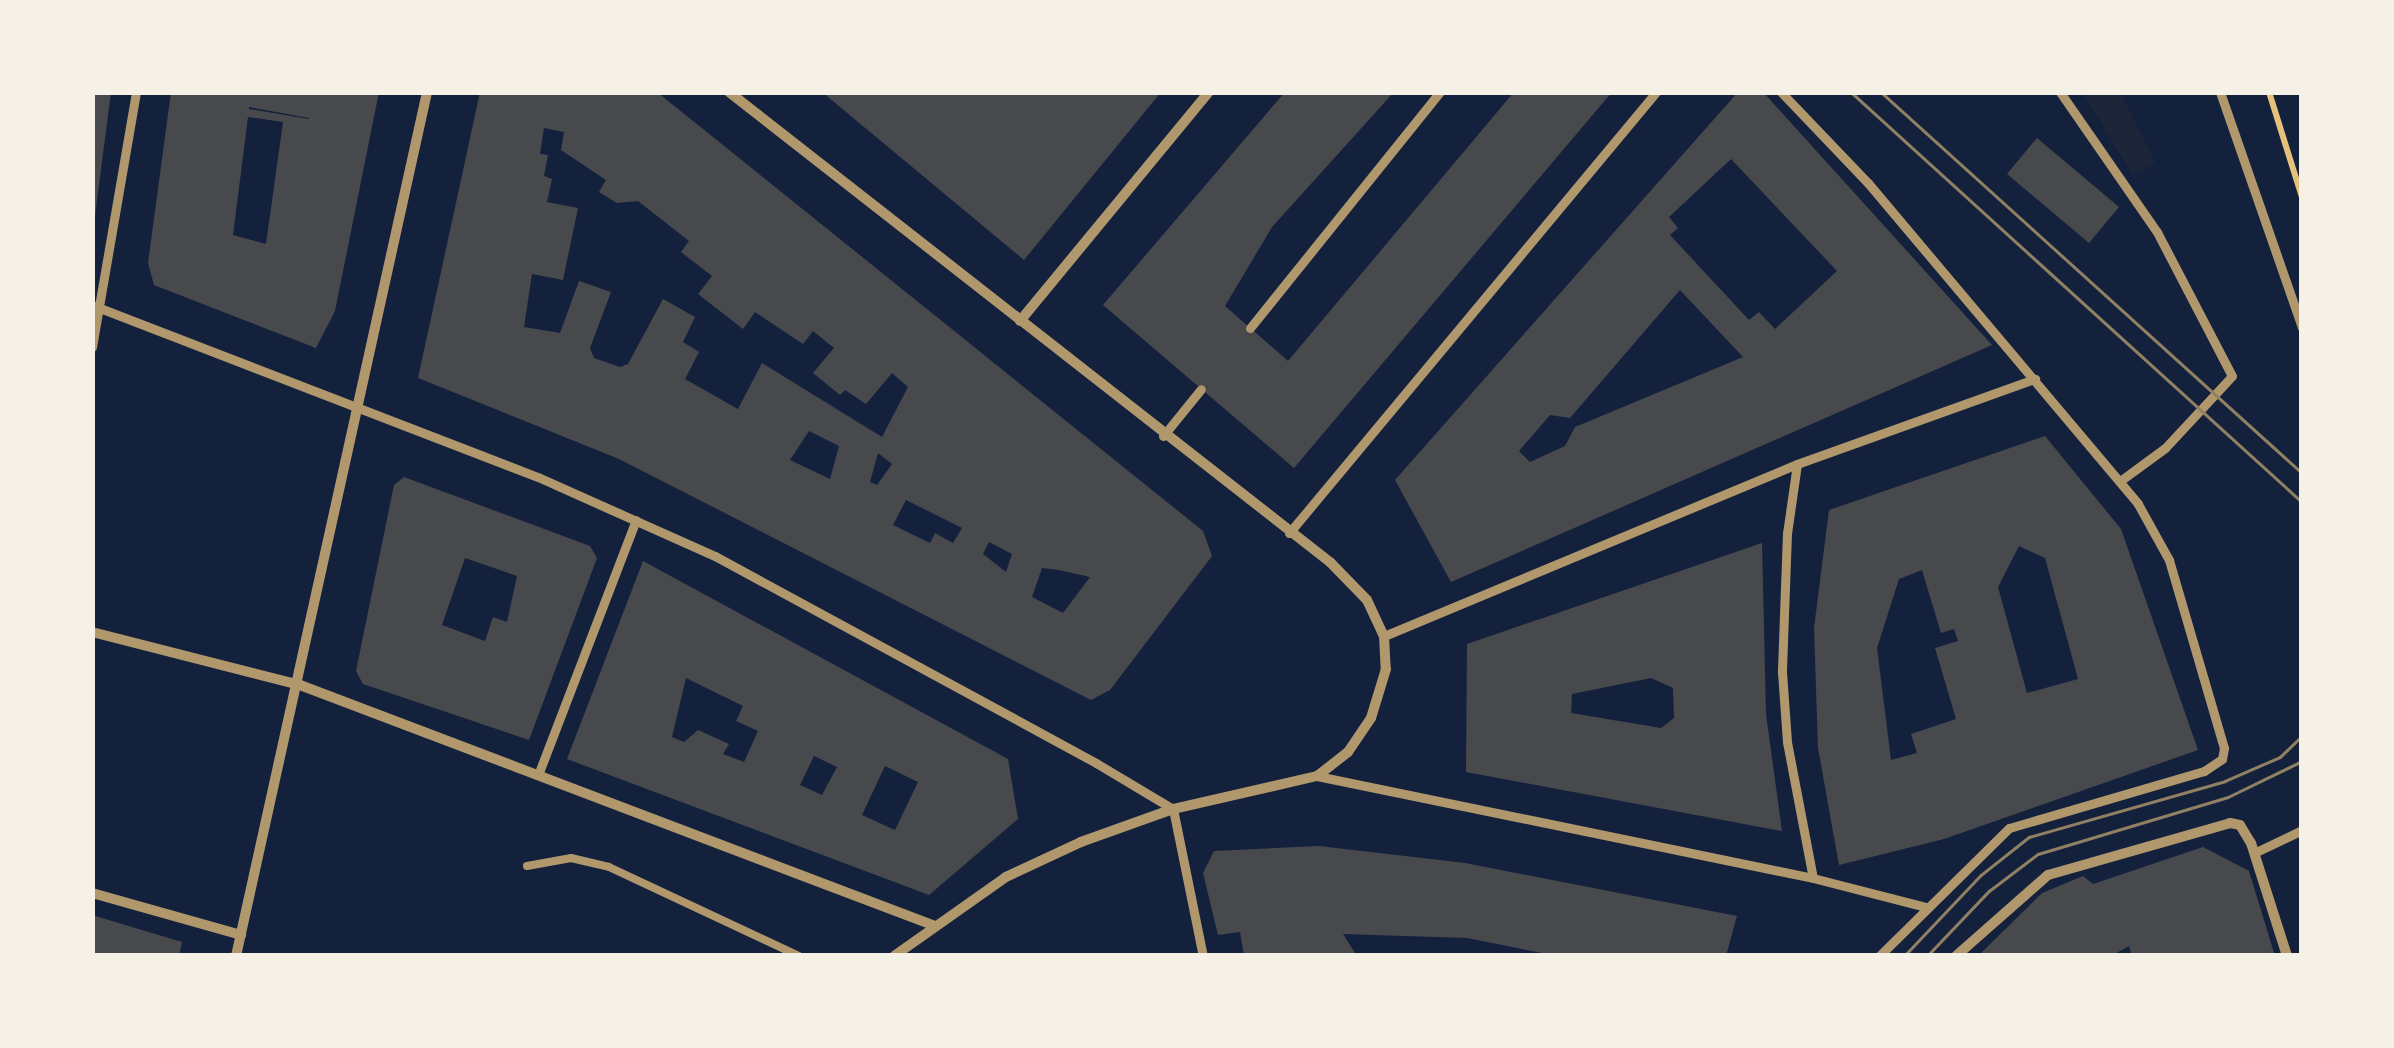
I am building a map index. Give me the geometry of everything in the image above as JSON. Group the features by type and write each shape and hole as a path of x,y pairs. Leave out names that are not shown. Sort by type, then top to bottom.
{"street":[{"path":"92,347 104,310 136,92"},
{"path":"236,956 300,685 427,92"},
{"path":"729,92 1351,580 1384,636 1386,668 1378,703 1348,752 1316,776 1173,809 1006,877 894,956"},
{"path":"1020,321 1209,92"},
{"path":"1250,328 1440,92"},
{"path":"1289,532 1656,92"},
{"path":"1781,92 2120,481 2169,560 2222,737 2222,759 2204,771 2025,818 1991,841 1879,956"},
{"path":"2060,92 2158,232 2232,376 2165,448 2120,481"},
{"path":"2220,92 2302,328"},
{"path":"92,305 636,520 992,702 1173,809 1204,956"},
{"path":"1384,636 1798,464 2035,379"},
{"path":"1163,436 1201,389"},
{"path":"1798,464 1786,533 1782,672 1795,793 1813,878"},
{"path":"538,775 636,520"},
{"path":"92,632 300,685 936,926"},
{"path":"1316,776 1813,878 1926,908"},
{"path":"1956,956 2030,886 2077,863 2230,823 2247,833 2287,956"},
{"path":"2254,852 2302,830"},
{"path":"92,893 241,935"}],"lane":[{"path":"527,866 571,858 609,867 799,956"}],"path":[{"path":"2269,92 2302,197"}],"shaded area":[{"path":"2083,93 2121,93 2156,164 2132,174"}],"building":[{"path":"92,92 111,92 95,216 92,216"},
{"path":"171,92 379,92 335,311 316,348 154,285 148,263","holes":["249,109 309,118 309,119","248,117 283,122 266,244 233,235"]},
{"path":"480,92 657,92 1203,531 1212,556 1110,690 1091,700 619,459 418,378","holes":["544,128 564,132 561,150 606,180 599,192 617,203 638,201 689,241 681,252 712,276 698,294 743,329 755,312 803,344 813,331 834,348 813,373 840,395 845,390 866,404 892,373 908,387 882,437 762,363 738,409 685,379 699,352 683,342 695,317 663,299 628,364 620,367 594,358 590,348 611,292 579,281 560,333 524,327 532,274 563,280 578,208 547,202 552,179 544,176 548,155 540,154","809,431 839,446 830,479 790,460","878,453 892,464 877,485 870,482","906,500 962,528 953,543 935,533 930,543 893,525","989,542 1012,554 1006,572 983,554","1042,568 1090,577 1063,613 1032,597"]},
{"path":"822,92 1161,92 1024,260"},
{"path":"1285,92 1394,92 1272,227 1225,306 1288,361 1514,92 1612,92 1294,468 1103,305"},
{"path":"1738,92 1763,92 1992,345 1451,582 1395,480","holes":["1731,159 1837,271 1775,329 1759,312 1749,320 1670,235 1678,228 1669,217","1680,290 1743,357 1575,427 1565,446 1530,462 1519,451 1550,415 1570,418"]},
{"path":"2037,138 2119,207 2089,243 2007,174"},
{"path":"2045,436 2121,529 2198,750 1944,839 1839,865 1818,748 1814,628 1829,510","holes":["2019,546 2045,558 2078,679 2027,693 1998,587","1922,570 1941,633 1954,629 1958,641 1935,648 1956,719 1911,734 1917,753 1891,760 1877,648 1899,579"]},
{"path":"404,477 590,546 597,558 529,740 363,684 356,671 394,485","holes":["465,558 517,576 507,622 493,617 485,641 442,625"]},
{"path":"1762,543 1766,714 1782,831 1466,772 1467,644","holes":["1651,678 1673,688 1674,718 1661,728 1571,713 1572,694"]},
{"path":"643,561 1008,759 1018,819 929,895 567,759","holes":["686,678 743,706 736,721 758,731 744,762 723,754 729,744 698,730 684,742 672,737","814,756 837,767 822,795 800,785","885,766 918,782 895,830 862,815"]},
{"path":"1319,846 1465,863 1737,916 1726,956 1557,956 1467,938 1343,934 1357,956 1244,956 1240,932 1218,935 1203,873 1214,851"},
{"path":"2203,847 2249,871 2275,956 2132,956 2129,946 2111,956 1978,956 2042,893 2083,876 2093,884"},
{"path":"92,915 182,942 179,956 92,956"}],"tram line":[{"path":"1851,92 2302,502"},
{"path":"1881,92 2302,473"},
{"path":"1904,956 1981,875 2029,837 2225,781 2280,757 2302,736"},
{"path":"1927,956 1989,891 2038,854 2228,797 2302,761"}]}
